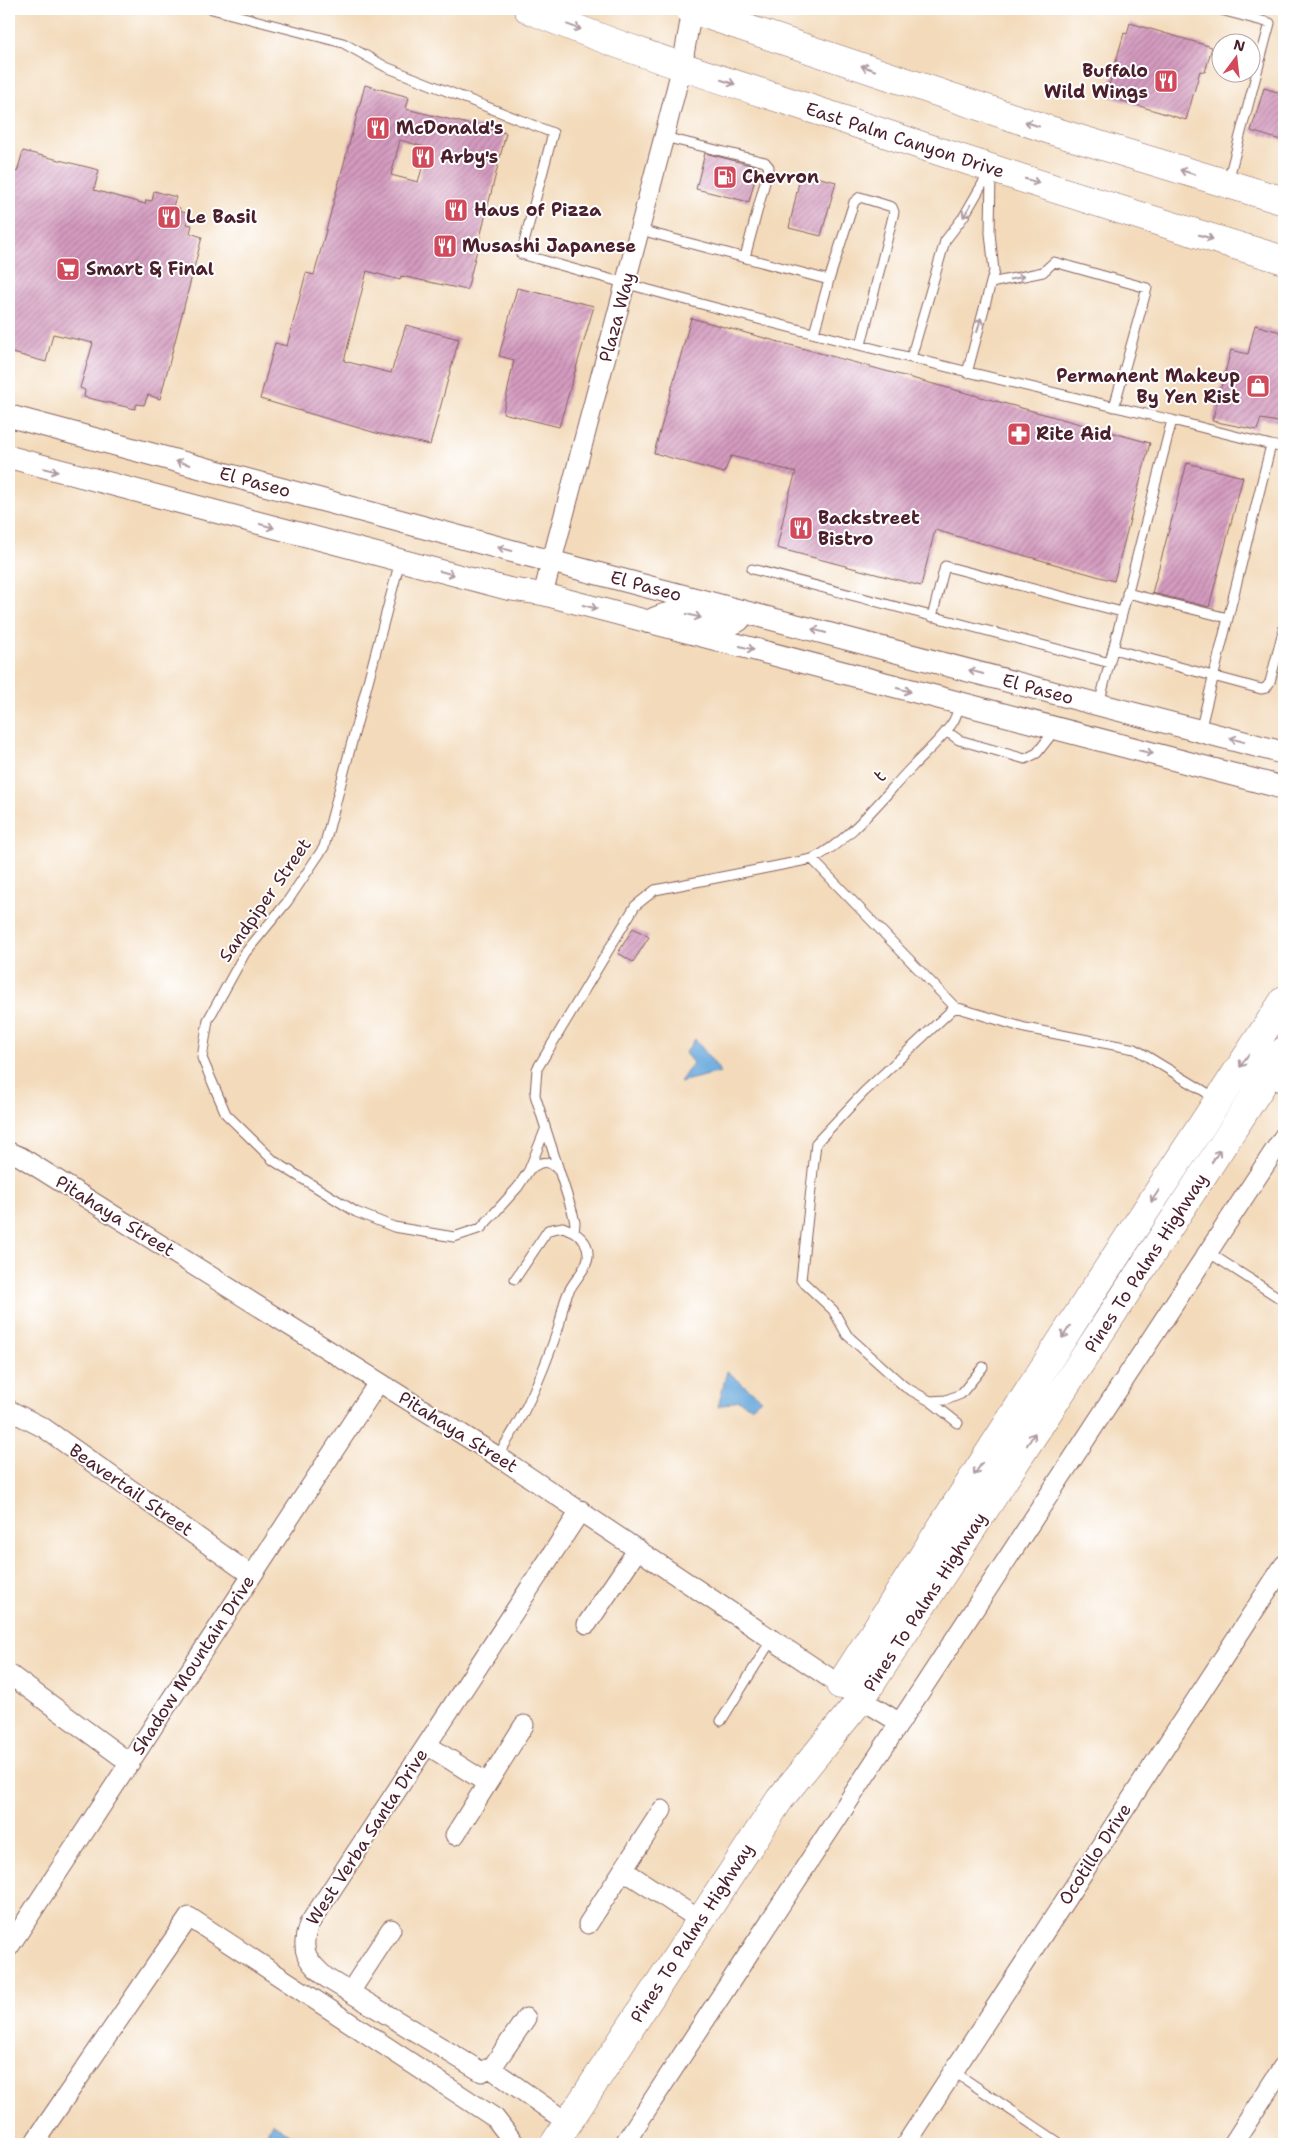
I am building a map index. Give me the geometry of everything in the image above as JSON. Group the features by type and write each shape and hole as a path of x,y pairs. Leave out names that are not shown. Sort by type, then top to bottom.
{"main road":[{"name":"East Palm Canyon Drive","path":"528,9 682,66 991,169 1284,260"},
{"path":"691,9 1053,130 1284,201"},
{"name":"Pines To Palms Highway","path":"561,2133 1230,1108 1284,1000"},
{"name":"Pines To Palms Highway","path":"1230,1108 1275,1084 1284,1051"}],"street":[{"name":"Plaza Way","path":"543,594 682,66 691,9"},
{"name":"El Paseo","path":"9,416 552,562 1284,753"},
{"name":"El Paseo","path":"9,457 509,589 543,594 1284,788"},
{"path":"647,622 661,615 682,613 727,625 739,620 742,611"},
{"path":"960,704 968,693 980,690 1005,695 1040,697 1072,704 1095,703 1104,725 1122,746"},
{"path":"1178,760 1215,763 1236,762 1284,774"},
{"path":"624,2144 1284,1136"},
{"name":"Pitahaya Street","path":"9,1152 21,1157 497,1456 581,1510 850,1692 900,1723"},
{"name":"Shadow Mountain Drive","path":"9,1947 251,1574 378,1383"},
{"name":"Beavertail Street","path":"9,1410 44,1428 251,1574"},
{"name":"West Verba Santa Drive","path":"490,2068 482,2072 471,2067 328,1979 312,1965 304,1950 304,1938 309,1924 581,1510"},
{"path":"586,1624 638,1549"},
{"name":"Ocotillo Drive","path":"906,2144 1284,1565"},
{"path":"9,1674 130,1763"},
{"path":"455,1835 524,1725"},
{"path":"427,1745 487,1783"},
{"path":"588,1924 662,1810"},
{"path":"623,1870 700,1920"},
{"path":"42,2144 36,2140 189,1917 495,2118 516,2144"},
{"path":"350,1992 391,1928"},
{"path":"526,2018 490,2068 561,2133"},
{"path":"1233,2144 1284,2065"}],"lane":[{"path":"212,9 343,43 386,67 554,133 521,254 626,284 967,373 1284,448"},
{"path":"1217,9 1270,23 1228,184"},
{"path":"664,137 765,162 769,167 745,257"},
{"path":"967,373 994,271 990,233 991,169"},
{"path":"911,358 945,241 964,216 991,169"},
{"path":"814,333 854,202 860,197 892,208 894,212 861,345"},
{"path":"640,230 829,280"},
{"path":"990,283 1044,272 1054,262 1147,288 1114,407"},
{"path":"1095,703 1110,663 1172,420"},
{"path":"1200,731 1271,445"},
{"name":"Sandpiper Street","path":"400,560 324,847 286,902 244,954 208,1020 202,1058 226,1114 274,1161 356,1212 394,1227 454,1237 481,1228 518,1187 529,1170 545,1130"},
{"path":"932,617 945,566 1122,612"},
{"path":"752,570 1110,663"},
{"path":"1127,593 1228,618"},
{"path":"1113,649 1261,690 1266,688 1270,682 1284,627"},
{"name":"t","path":"812,859 826,852 847,834 946,731 954,721 960,704"},
{"path":"946,731 959,740 1025,759 1038,753 1056,729"},
{"path":"574,1232 573,1214 535,1095 537,1069 640,901 663,888 812,859 955,1007 1025,1028 1136,1049 1230,1108"},
{"path":"955,1007 864,1092 816,1143 801,1274 803,1284 833,1310 847,1335 905,1387 930,1401 958,1423"},
{"path":"529,1170 543,1162 550,1162 559,1172"},
{"path":"497,1456 515,1431 559,1328 562,1308 568,1292 588,1259 588,1248 584,1240 574,1232 563,1227 548,1230 515,1279"},
{"path":"1208,1252 1284,1301"},
{"path":"930,1401 946,1400 961,1394 983,1367"},
{"path":"721,1720 772,1639"},
{"path":"953,2071 1058,2142"}],"water":[{"path":"695,1039 721,1072 680,1082 693,1063 685,1053"},
{"path":"727,1371 761,1399 751,1407 738,1400 718,1407"},
{"path":"272,2123 303,2144 275,2144 264,2137"}],"building":[{"path":"1130,23 1210,46 1205,72 1200,71 1186,120 1106,96 1124,33 1127,34"},
{"path":"365,85 409,97 406,109 506,133 467,290 401,276 400,280 367,271 344,361 391,373 406,325 459,339 430,445 376,433 260,399 275,343 287,346 306,273 314,275","holes":["400,140 428,148 418,182 391,175"]},
{"path":"1264,88 1284,94 1284,141 1251,131"},
{"name":"Smart & Final","path":"23,151 99,170 94,190 145,204 146,200 152,201 154,191 176,197 173,206 180,208 179,211 190,214 186,224 192,225 190,233 202,237 160,399 148,395 144,405 137,404 135,409 84,397 85,390 80,388 93,343 53,334 46,362 9,352 9,169 17,172"},
{"path":"705,153 758,167 749,202 696,189"},
{"path":"801,173 836,182 821,236 789,228"},
{"path":"517,288 594,306 559,427 503,413 514,360 499,356"},
{"path":"691,318 1150,443 1114,581 935,530 921,586 777,548 787,501 796,472 731,456 724,473 654,453"},
{"path":"1255,325 1284,333 1284,423 1261,419 1257,430 1212,421 1231,350 1248,354"},
{"path":"1187,463 1243,477 1209,607 1152,593"},
{"path":"633,928 649,937 633,962 618,953"}],"place":[{"name":"Buffalo Wild Wings","path":"1166,81"},
{"name":"McDonald's","path":"378,128"},
{"name":"Arby's","path":"423,157"},
{"name":"Chevron","path":"725,177"},
{"name":"Haus of Pizza","path":"456,210"},
{"name":"Le Basil","path":"169,217"},
{"name":"Musashi Japanese","path":"445,246"},
{"name":"Smart & Final","path":"68,269"},
{"name":"Permanent Makeup By Yen Rist","path":"1258,386"},
{"name":"Rite Aid","path":"1019,434"},
{"name":"Backstreet Bistro","path":"801,528"}]}
